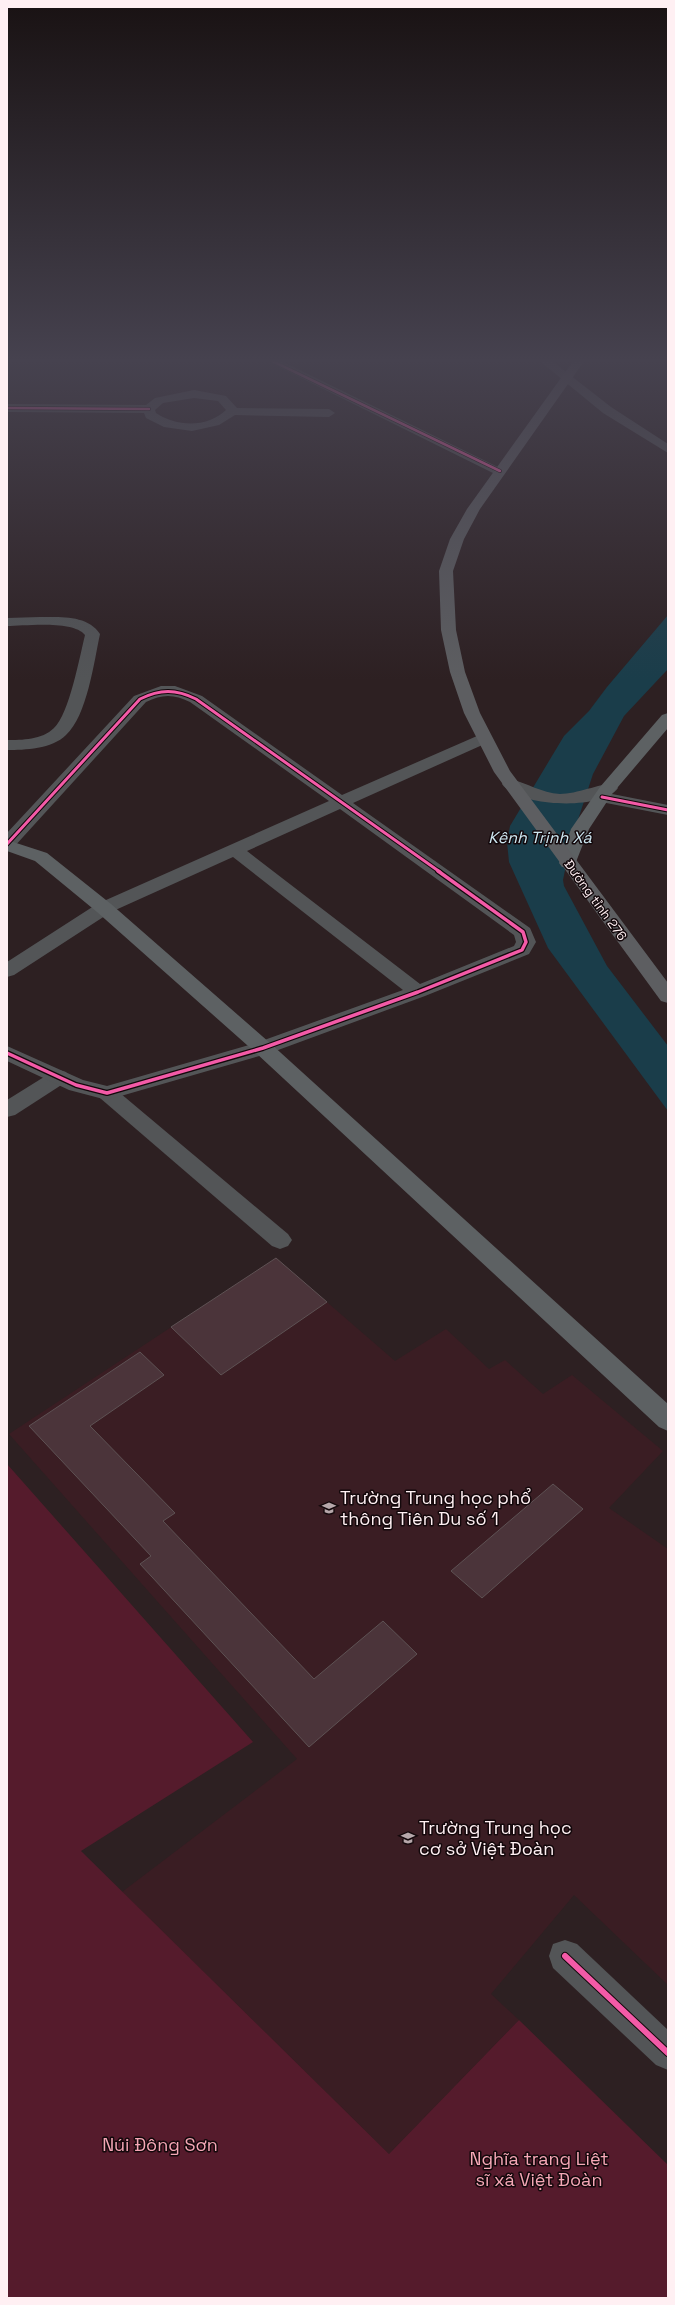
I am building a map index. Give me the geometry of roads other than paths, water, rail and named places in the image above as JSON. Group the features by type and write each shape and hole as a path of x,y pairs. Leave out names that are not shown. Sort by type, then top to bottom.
{"main road":[{"name":"Đường tỉnh 276","path":"505,465 482,495 462,531 446,573 445,593 450,645 463,690 482,739 510,784 668,998"},
{"path":"568,863 580,829 606,792 668,718"},
{"path":"7,845 41,857 104,908 263,1048 668,1420"}],"street":[{"path":"487,465 500,471"},
{"path":"7,622 75,623 89,628 93,634 67,723 51,738 26,744 7,745"},
{"path":"7,845 140,699 154,691 169,690 185,693 196,699 523,932 526,942 522,950 418,992 263,1048 106,1093 93,1091 7,1053"},
{"path":"7,971 104,908 234,848 482,739"},
{"path":"510,784 527,792 562,800 583,798 606,792 668,810"},
{"path":"234,848 418,992"},
{"path":"7,1110 59,1077"},
{"path":"106,1093 280,1240"},
{"path":"565,1956 668,2053"}],"water":[{"name":"Kênh Trịnh Xá","path":"668,615 668,669 624,716 593,774 571,841 563,880 564,886 607,966 668,1046 668,1111 548,948 509,862 507,842 510,826 564,736 589,711 607,687"}],"place":[{"name":"Trường Trung học phổ thông Tiên Du số 1","path":"329,1508"},
{"name":"Trường Trung học cơ sở Việt Đoàn","path":"408,1838"}],"park label":[{"name":"Núi Đông Sơn","path":"160,2145"},
{"name":"Nghĩa trang Liệt sĩ xã Việt Đoàn","path":"539,2169"}]}
